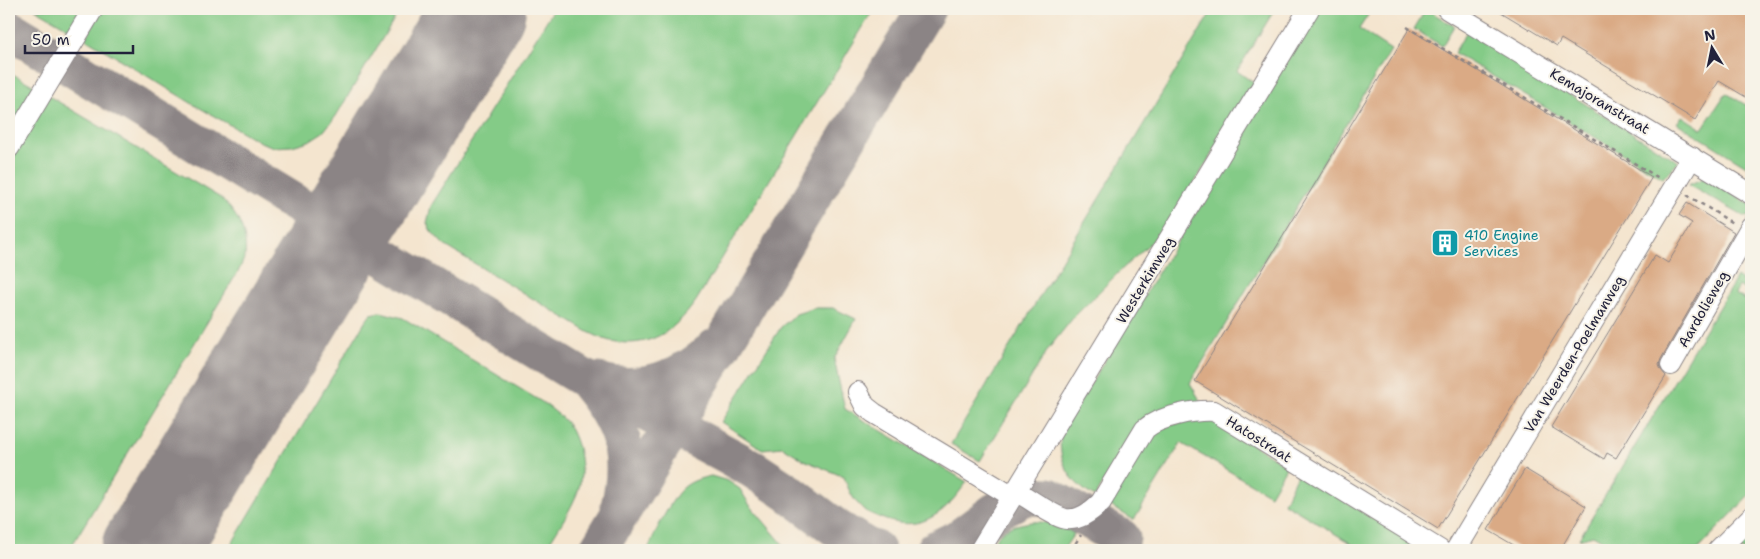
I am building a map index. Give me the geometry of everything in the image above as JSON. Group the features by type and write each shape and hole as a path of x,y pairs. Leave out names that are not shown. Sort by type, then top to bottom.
{"street":[{"path":"9,148 93,9"},
{"name":"Westerkimweg","path":"980,550 1309,9"},
{"name":"Kemajoranstraat","path":"1447,9 1751,194"},
{"name":"Van Weerden-Poelmanweg","path":"1456,550 1692,157"},
{"name":"Aardolieweg","path":"1671,365 1750,228"},
{"path":"858,392 865,406 874,413 1014,494"},
{"name":"Hatostraat","path":"1014,494 1066,519 1078,518 1092,512 1101,502 1145,429 1152,422 1203,410 1214,411 1440,550"},
{"path":"1718,550 1751,517"}],"path":[{"path":"1407,27 1659,178"},
{"path":"1684,193 1741,228 1750,228"}],"green space":[{"path":"35,9 86,9 73,31"},
{"path":"103,9 400,9 336,116 323,132 309,141 292,146 274,147 260,142 191,103 85,38"},
{"path":"554,9 874,9 696,301 679,321 659,336 649,340 624,343 610,341 588,332 444,245 431,231 427,223 431,206"},
{"path":"1213,9 1275,9 1237,71 1254,83 1174,217 1157,237 1073,318 1049,348 980,461 951,444"},
{"path":"1318,9 1372,9 1359,29 1391,50 1190,383 1201,402 1159,411 1138,424 1095,497 1079,485 1067,470 1061,453 1061,433"},
{"path":"1426,9 1454,26 1442,46 1414,29"},
{"path":"1467,31 1679,162 1663,178 1454,53"},
{"path":"9,72 38,88 9,136"},
{"path":"1726,93 1751,108 1751,169 1677,123 1682,116 1702,129"},
{"path":"47,95 219,197 231,209 240,223 245,238 245,255 239,270 69,550 9,550 9,159"},
{"path":"1704,178 1751,205 1751,216 1745,217 1688,185"},
{"path":"1737,277 1748,285 1745,290 1739,286 1735,294 1751,303 1751,494 1697,550 1612,550 1607,543 1593,535 1579,539"},
{"path":"815,308 833,308 856,319 834,359 845,409 967,482 947,506 932,517 918,523 903,524 888,521 870,513 864,510 855,500 844,477 804,460 783,447 762,449 721,422 781,327 796,314"},
{"path":"381,312 403,318 542,402 559,415 569,427 580,455 581,472 579,488 573,503 545,550 228,550 365,322 371,314"},
{"path":"1207,416 1287,466 1270,495 1181,443 1134,520 1109,505 1147,438 1161,428"},
{"path":"1298,472 1423,550 1362,550 1284,503"},
{"path":"711,476 728,481 740,489 749,504 788,550 648,550 663,517 679,493 693,482"},
{"path":"1031,522 1054,524 1074,534 1063,550 988,550 997,537 1005,530 1016,525"},
{"path":"1751,534 1751,550 1735,550"}],"building":[{"path":"1496,9 1751,9 1751,100 1719,81 1695,120 1561,39 1557,46"},
{"name":"410 Engine Services","path":"1409,29 1652,177 1438,529 1195,381"},
{"path":"1687,203 1734,232 1661,359 1659,365 1666,376 1616,458 1607,453 1604,459 1551,427 1655,255 1668,263 1692,223 1679,215"},
{"path":"1525,469 1586,506 1560,550 1522,550 1488,530"}],"taxiway":[{"path":"598,550 926,9"},
{"path":"9,29 583,378 751,468 836,528 868,548 876,550"},
{"path":"377,254 362,234 359,210 382,167"},
{"path":"306,211 318,226 324,241 323,256 317,274"},
{"path":"598,382 614,386 630,386 646,385 661,381 690,368 715,348"},
{"path":"588,383 609,412 621,440 625,471 620,506"},
{"path":"935,550 960,538 995,512 1025,496 1049,497 1121,538"}],"runway":[{"path":"149,550 478,9"}],"place":[{"name":"410 Engine Services","path":"1445,243"}]}
